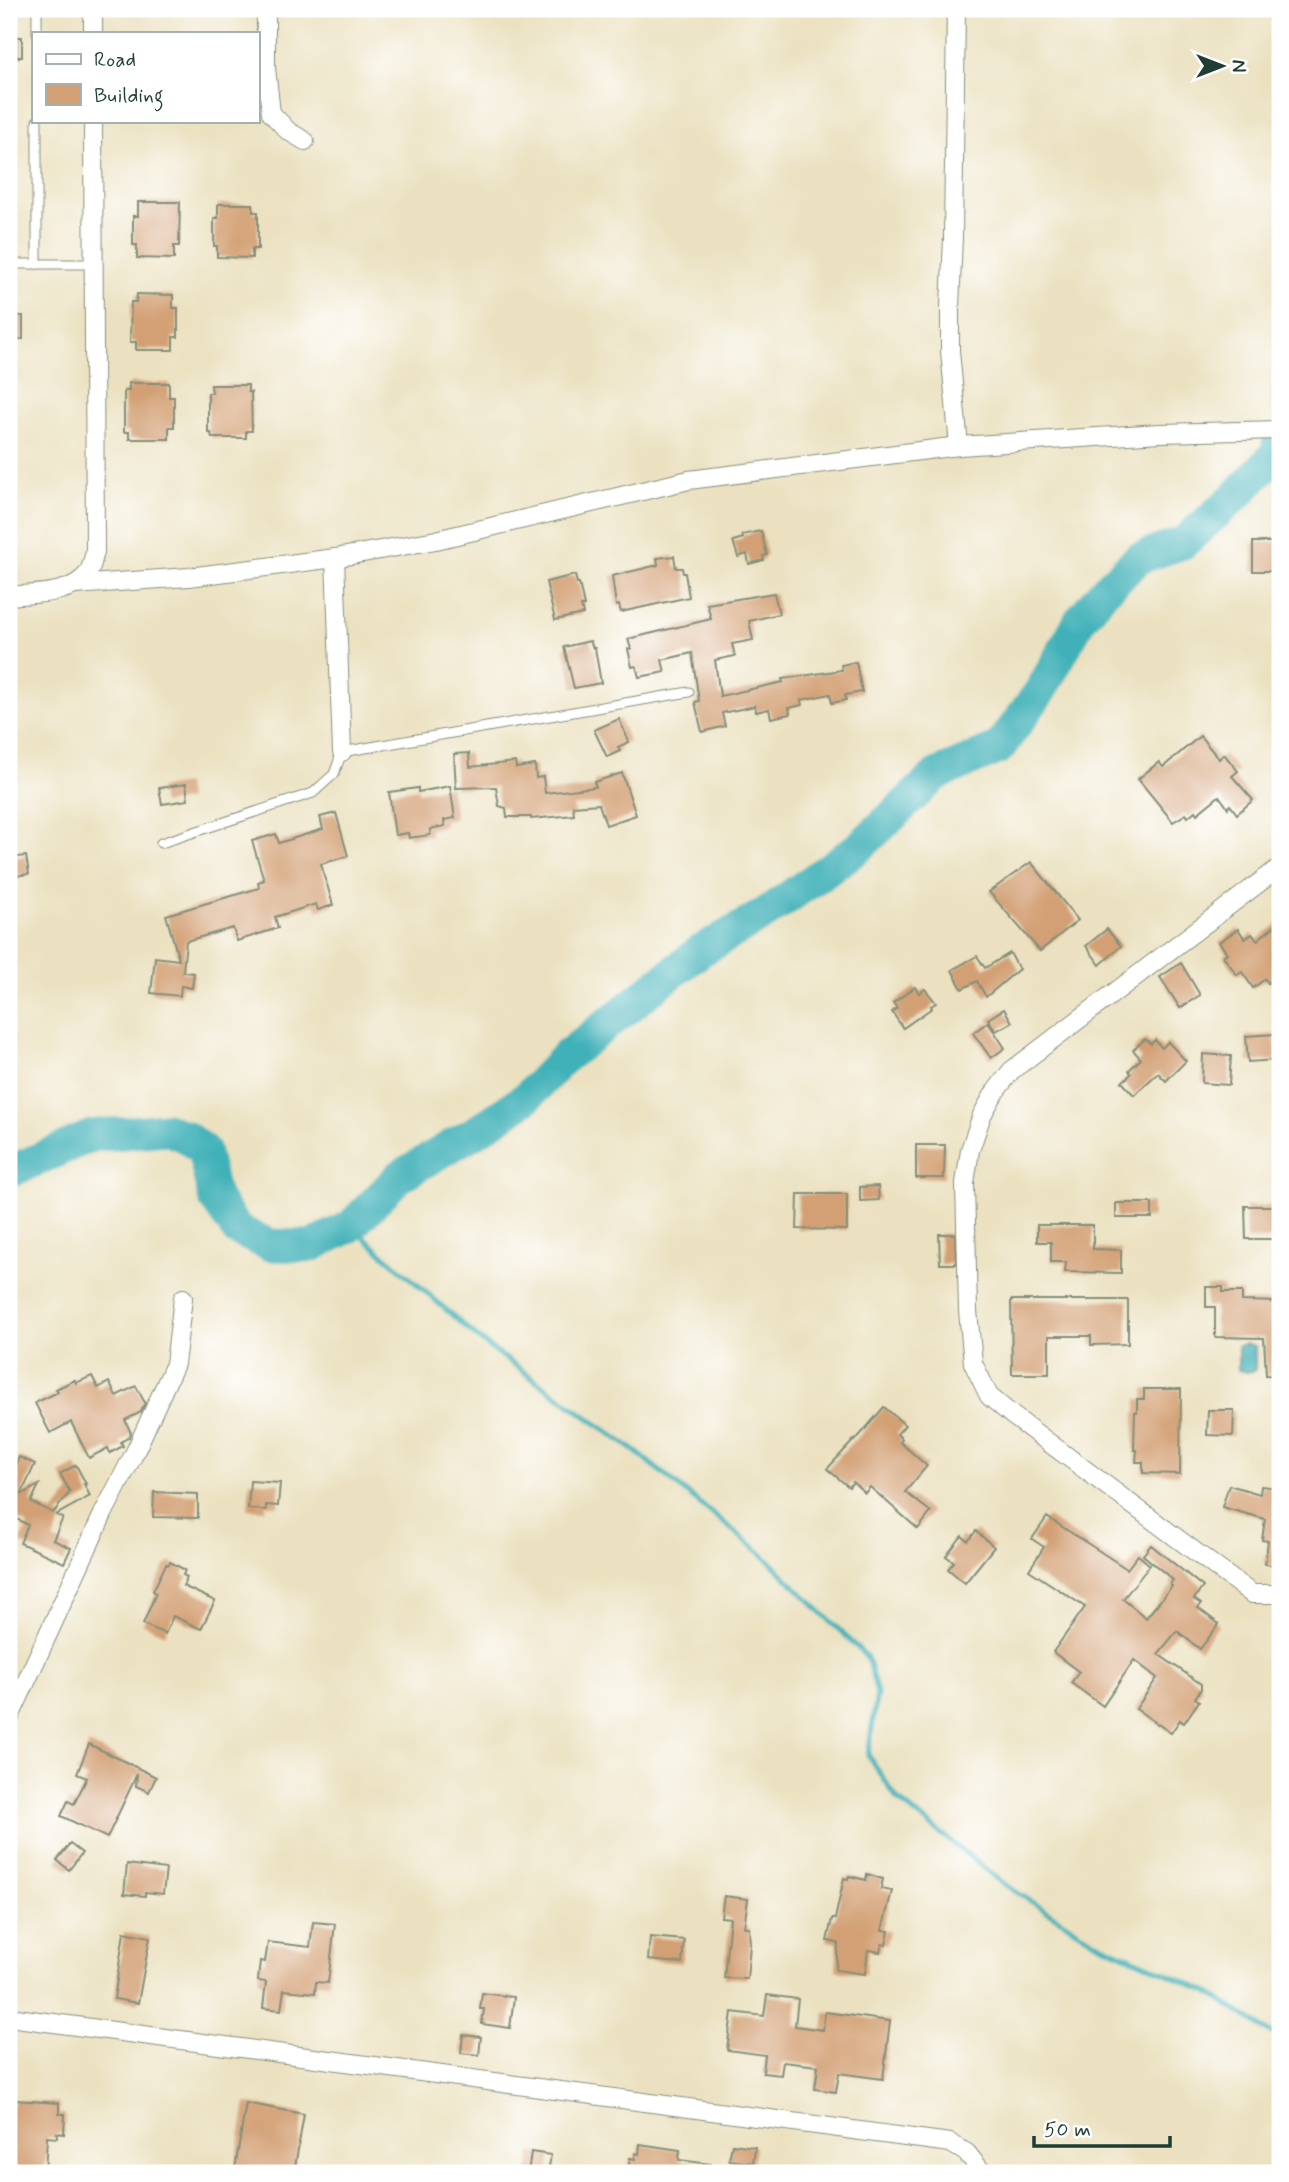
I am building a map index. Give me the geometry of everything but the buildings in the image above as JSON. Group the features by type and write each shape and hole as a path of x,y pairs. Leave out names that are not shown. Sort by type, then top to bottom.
{"street":[{"path":"93,9 93,32"},
{"path":"266,9 266,68 271,113 288,131 305,142"},
{"path":"956,9 950,351 959,446"},
{"path":"75,586 89,572 95,552 93,122"},
{"path":"9,596 75,586 189,577 335,558 436,540 690,480 959,446 1160,433 1280,430"},
{"path":"335,558 342,752"},
{"path":"1280,867 1011,1071 982,1115 970,1150 965,1183 968,1311 973,1363 989,1396 1252,1594 1280,1594"},
{"path":"9,1719 103,1514 176,1364 183,1298"},
{"path":"9,2017 950,2143 967,2153 983,2173"}],"lane":[{"path":"37,9 37,32"},
{"path":"37,122 37,264"},
{"path":"9,264 94,264"},
{"path":"161,843 313,793 334,774 342,752 689,692"}],"water":[{"path":"1238,1346 1255,1346 1255,1370 1247,1372 1238,1370"}],"waterway":[{"path":"9,1172 91,1136 166,1129 186,1137 203,1150 214,1197 237,1230 270,1245 311,1246 351,1226 400,1176 482,1128 526,1098 565,1057 699,952 766,913 858,848 936,775 999,748 1041,690 1080,620 1104,591 1139,558 1183,543 1236,496 1276,454 1279,441"},
{"path":"351,1226 485,1344 635,1451 761,1553 867,1657 877,1693 868,1755 897,1799 1007,1886 1092,1940 1208,1992 1274,2035 1280,2043"}]}
